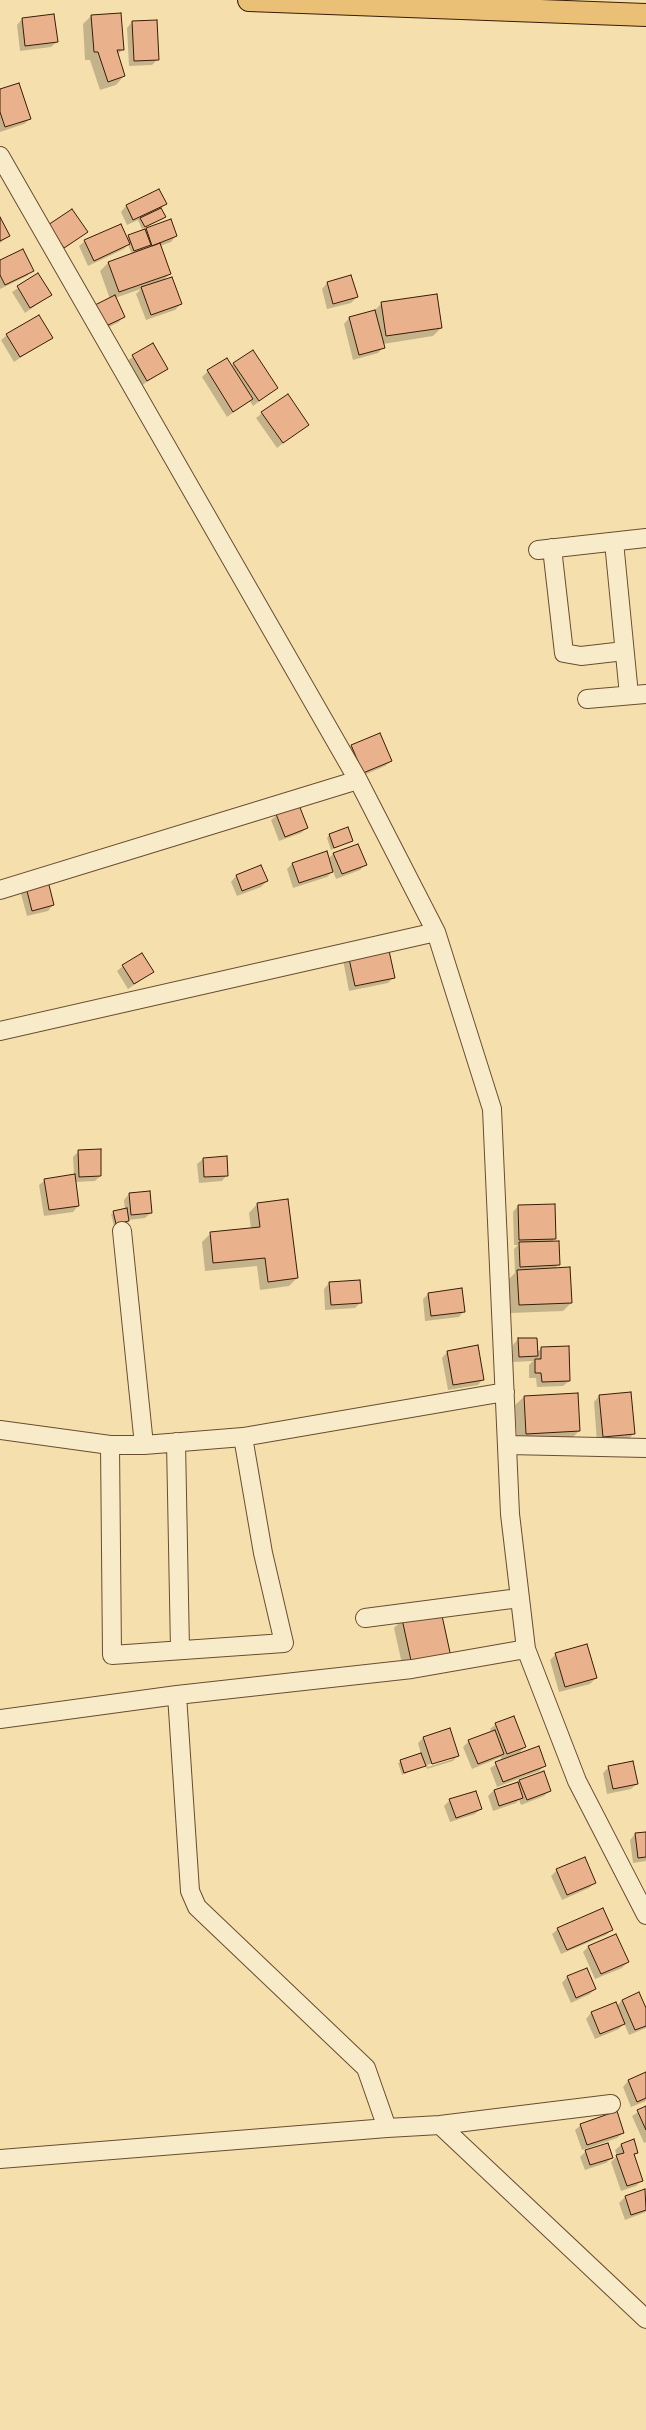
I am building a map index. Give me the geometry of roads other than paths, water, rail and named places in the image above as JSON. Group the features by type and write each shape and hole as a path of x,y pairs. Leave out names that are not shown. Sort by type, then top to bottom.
{"main road":[{"path":"248,0 646,15"}],"street":[{"path":"0,156 358,780 436,932 492,1109 510,1514 526,1649 577,1781 646,1915"},
{"path":"624,651 581,656 564,653 545,549 646,538"},
{"path":"587,699 637,694 624,651 614,542"},
{"path":"0,890 358,780"},
{"path":"0,1031 436,932"},
{"path":"122,1231 144,1445"},
{"path":"0,1430 110,1445 144,1445 243,1437 505,1392"},
{"path":"110,1445 112,1655 284,1643 263,1553 243,1437"},
{"path":"176,1442 180,1650"},
{"path":"508,1445 646,1448"},
{"path":"365,1618 519,1598"},
{"path":"0,1719 177,1695 412,1669 526,1649"},
{"path":"177,1695 190,1891 197,1907 366,2068 387,2128"},
{"path":"0,2159 387,2128 440,2126 611,2104"},
{"path":"440,2126 646,2319"}]}
